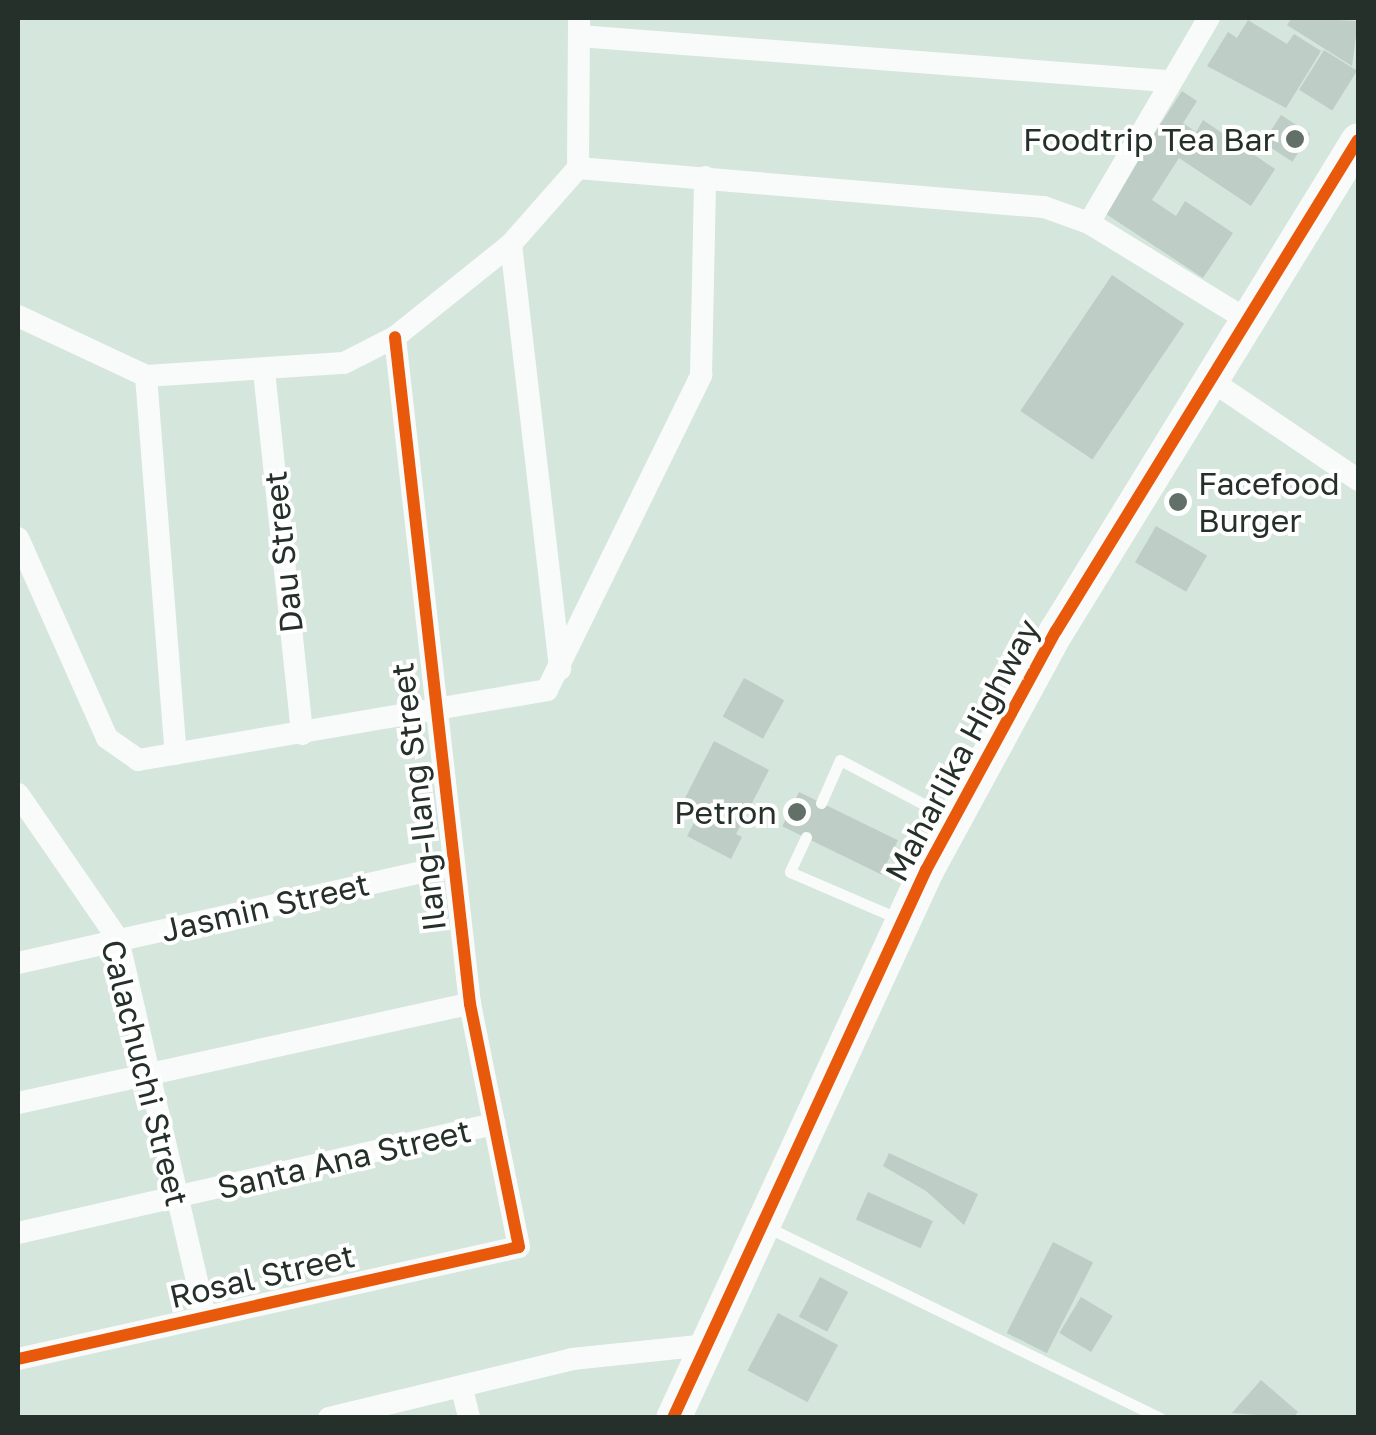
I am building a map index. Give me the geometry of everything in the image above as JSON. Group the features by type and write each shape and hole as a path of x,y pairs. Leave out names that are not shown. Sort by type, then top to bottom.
{"main road":[{"name":"Maharlika Highway","path":"674,1418 903,920 954,819 1056,631 1358,140"}],"street":[{"path":"1089,222 1166,82 1208,18"},
{"path":"18,316 146,376 344,363 396,337 511,244 578,168 579,27 1166,82"},
{"path":"578,168 1044,207 1089,222 1246,320"},
{"path":"18,538 107,738 138,760 547,690 702,375 705,176"},
{"path":"511,244 560,670"},
{"name":"Ilang-Ilang Street","path":"396,337 470,1004 519,1247"},
{"name":"Dau Street","path":"264,371 302,734"},
{"path":"146,376 176,754"},
{"path":"1209,378 1358,480"},
{"name":"Calachuchi Street","path":"18,794 118,939 204,1317"},
{"name":"Jasmin Street","path":"18,963 454,865"},
{"path":"18,1103 470,1004"},
{"name":"Santa Ana Street","path":"18,1233 495,1124"},
{"name":"Rosal Street","path":"18,1359 519,1247"},
{"path":"329,1418 462,1389 572,1358 708,1345"},
{"path":"462,1389 469,1418"}],"lane":[{"path":"821,803 840,760 954,819"},
{"path":"806,837 790,872 903,920"},
{"path":"763,1225 1160,1418"}],"building":[{"path":"1292,18 1358,21 1352,66 1287,25"},
{"path":"1248,20 1287,44 1294,34 1321,51 1286,108 1207,66 1228,32 1237,38"},
{"path":"1324,50 1357,71 1332,111 1299,90"},
{"path":"1182,91 1197,101 1183,123 1196,132 1203,120 1275,169 1251,206 1179,158 1152,200 1176,216 1185,201 1233,233 1203,278 1103,212"},
{"path":"1281,115 1310,134 1292,162 1263,143"},
{"path":"1112,275 1184,324 1092,460 1020,411"},
{"path":"1156,526 1207,555 1186,592 1135,562"},
{"path":"744,678 784,700 763,739 723,716"},
{"path":"714,741 769,770 736,834 742,837 731,859 687,836 697,817 680,808"},
{"path":"799,792 898,840 881,874 782,826"},
{"path":"889,1153 978,1194 964,1225 926,1191 883,1166"},
{"path":"868,1192 933,1221 921,1248 856,1219"},
{"path":"1053,1242 1093,1262 1047,1353 1007,1333"},
{"path":"820,1277 848,1292 827,1332 799,1317"},
{"path":"1081,1297 1113,1316 1091,1352 1059,1333"},
{"path":"778,1313 838,1345 808,1402 747,1370"},
{"path":"1261,1380 1298,1412 1293,1418 1232,1413"}],"cycle path":[{"path":"673,1418 926,870 1056,631 1358,140"},
{"path":"18,1359 519,1247 470,1004 395,337"}],"place":[{"name":"Foodtrip Tea Bar","path":"1295,139"},
{"name":"Facefood Burger","path":"1178,502"},
{"name":"Petron","path":"797,812"}]}
